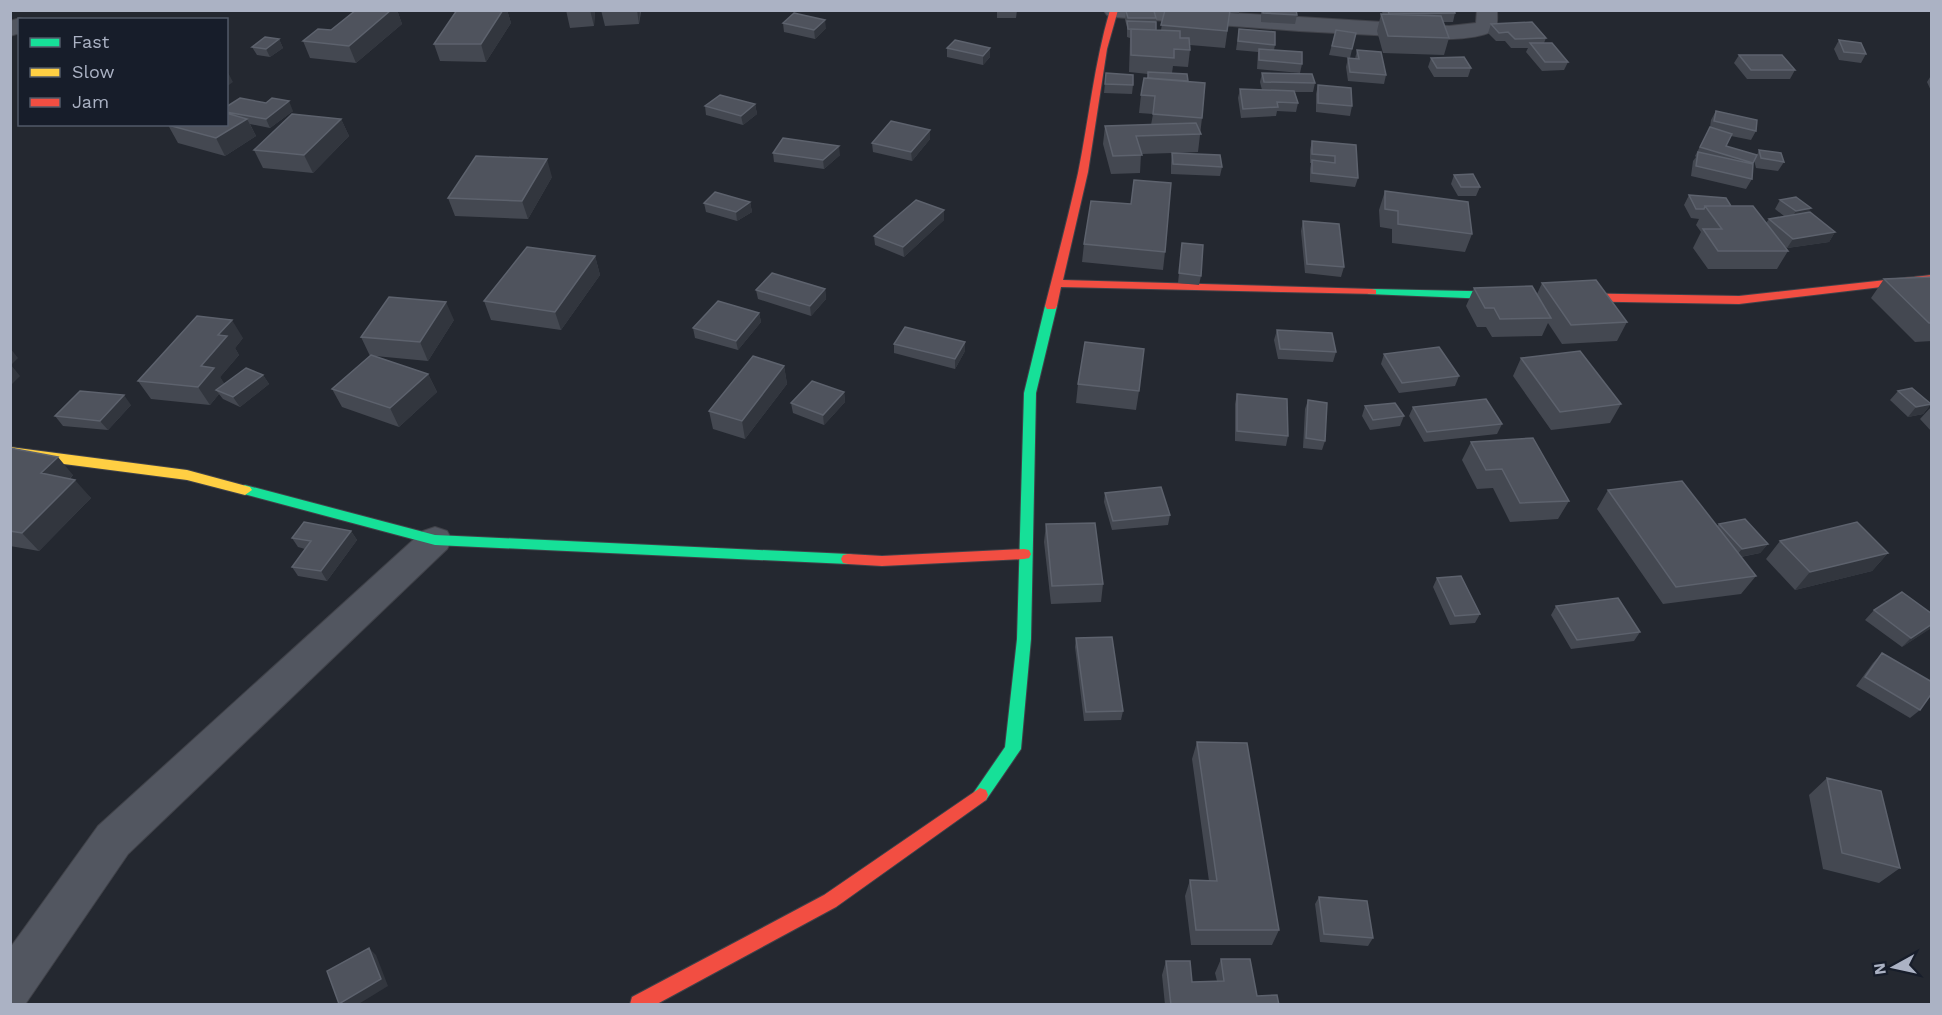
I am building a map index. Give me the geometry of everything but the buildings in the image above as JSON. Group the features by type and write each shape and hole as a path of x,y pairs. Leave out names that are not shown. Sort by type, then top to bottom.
{"street":[{"path":"639,1005 670,985 830,901 981,795 1013,748 1024,639 1024,554 1030,393 1083,172 1103,49 1114,11 1318,28 1477,31 1486,26 1487,10"},
{"path":"1055,283 1739,300 1932,278"},
{"path":"10,452 187,475 435,540 882,561 1024,554"},
{"path":"10,987 113,840 435,540"}],"traffic: fast":[{"path":"1372,292 1515,296"},
{"path":"980,795 1013,749 1024,639 1030,393 1051,306"},
{"path":"245,490 435,540 848,559"}],"traffic: slow":[{"path":"10,452 187,475 245,490"}],"traffic: jam":[{"path":"1051,306 1083,172 1103,49 1114,10"},
{"path":"1564,297 1739,300 1932,278"},
{"path":"1055,283 1372,292"},
{"path":"848,559 882,561 1024,554"},
{"path":"639,1004 830,901 980,795"}]}
